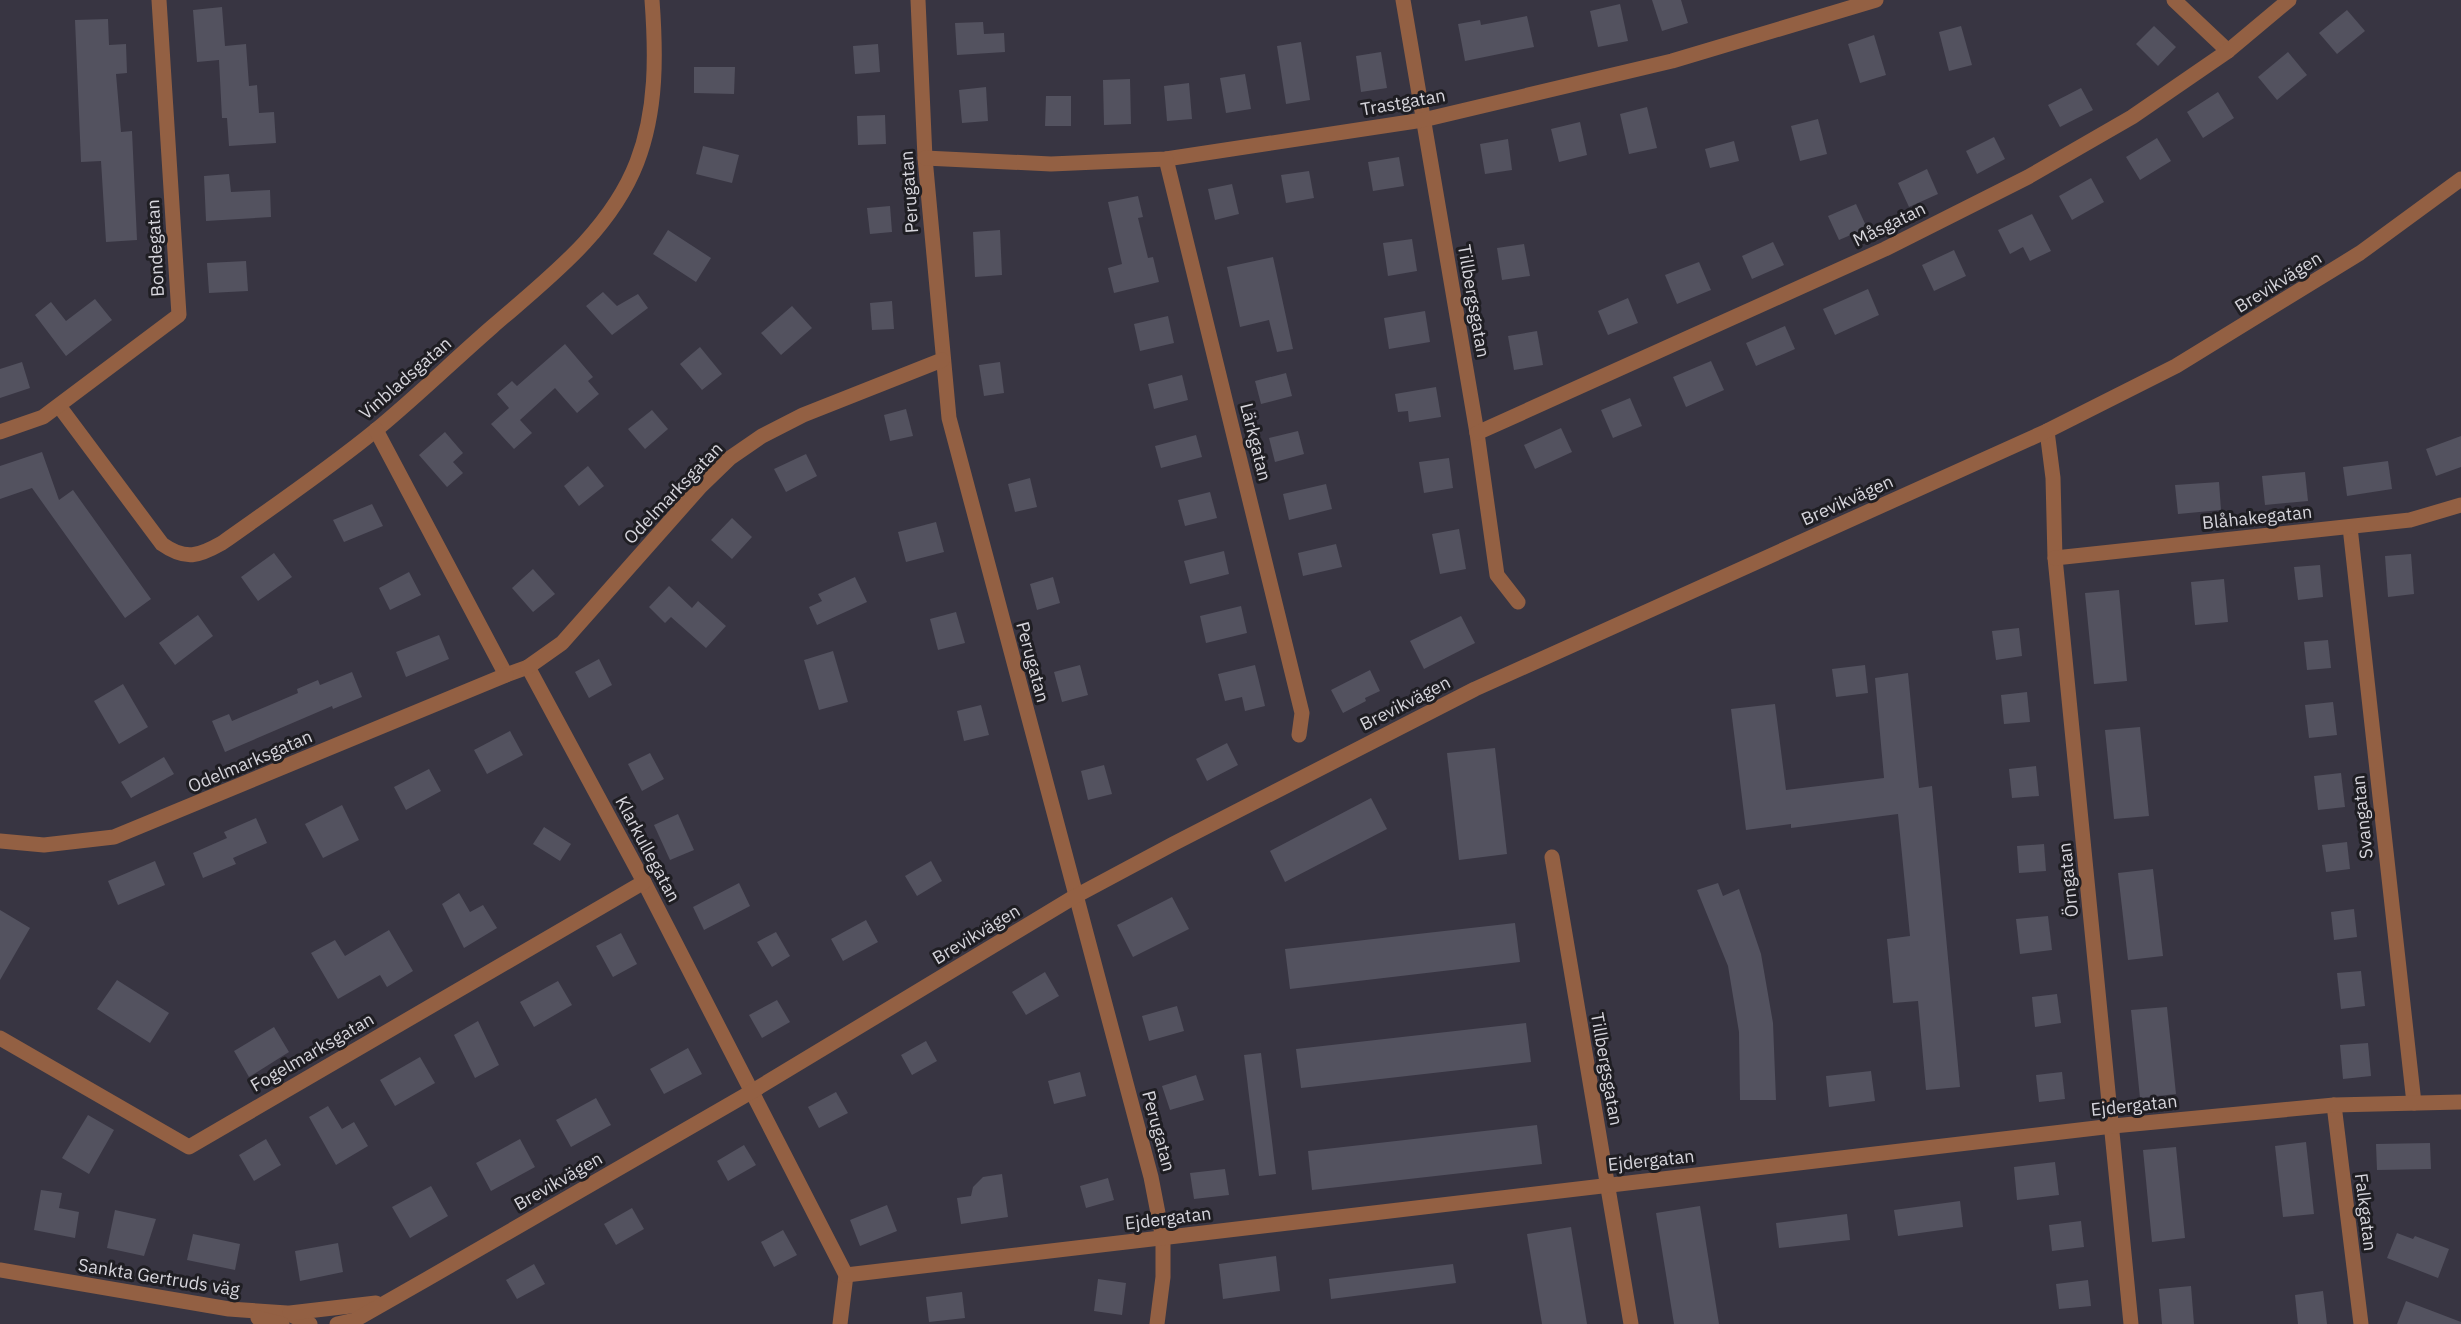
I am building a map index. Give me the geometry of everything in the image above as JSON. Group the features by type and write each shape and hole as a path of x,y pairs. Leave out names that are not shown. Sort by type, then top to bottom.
{"street":[{"name":"Bondegatan","path":"0,432 44,417 179,315 159,0"},
{"name":"Vinbladsgatan","path":"59,406 162,544 175,553 190,556 204,554 222,543 376,430 566,262 597,230 619,199 637,162 649,121 654,89 652,0"},
{"name":"Perugatan","path":"918,0 926,158 948,418 1074,897 1151,1177 1163,1239 1163,1277 1156,1324"},
{"name":"Tillbergsgatan","path":"1403,0 1477,433 1497,575 1518,602"},
{"name":"Trastgatan","path":"926,158 1051,164 1167,159 1423,120 1672,61 1875,0"},
{"path":"2174,0 2228,51"},
{"name":"Måsgatan","path":"1477,433 1885,249 2028,177 2132,117 2228,51 2289,0"},
{"name":"Lärkgatan","path":"1167,159 1302,713 1299,735"},
{"name":"Brevikvägen","path":"337,1324 355,1320 751,1092 1074,897 1475,689 2047,431 2176,366 2266,313 2360,253 2461,179"},
{"name":"Odelmarksgatan","path":"528,667 562,643 701,486 730,458 762,436 803,415 942,360"},
{"path":"376,430 506,675 528,667"},
{"name":"Örngatan","path":"2047,431 2053,478 2055,558 2131,1324"},
{"name":"Blåhakegatan","path":"2055,558 2410,520 2461,505"},
{"name":"Svangatan","path":"2350,527 2414,1103"},
{"name":"Klarkullegatan","path":"528,667 644,882 846,1275"},
{"name":"Odelmarksgatan","path":"0,841 44,845 114,837 506,675"},
{"name":"Tillbergsgatan","path":"1551,857 1631,1324"},
{"name":"Fogelmarksgatan","path":"0,1038 189,1147 644,882"},
{"name":"Ejdergatan","path":"846,1275 2113,1126 2334,1105 2461,1102"},
{"name":"Falkgatan","path":"2334,1105 2361,1324"},
{"name":"Sankta Gertruds väg","path":"0,1270 310,1324"},
{"path":"840,1324 846,1275"},
{"name":"Brevikvägen","path":"229,1309 257,1321 284,1319 385,1301"}],"building":[{"path":"1652,0 1681,0 1688,23 1662,31"},
{"path":"1620,4 1628,41 1598,47 1590,11"},
{"path":"222,7 225,46 246,44 249,86 257,85 259,113 274,112 276,143 229,146 227,118 222,118 219,60 197,62 193,10"},
{"path":"2347,10 2365,31 2337,54 2319,33"},
{"path":"1527,16 1534,47 1465,61 1458,24 1480,20 1481,25"},
{"path":"108,19 109,45 126,44 127,73 116,74 121,132 132,131 137,240 106,242 101,161 81,162 75,20"},
{"path":"983,22 984,34 1004,33 1005,52 957,55 955,23"},
{"path":"1961,26 1972,65 1949,71 1939,32"},
{"path":"2154,26 2176,47 2158,66 2136,44"},
{"path":"1874,35 1886,75 1860,83 1848,44"},
{"path":"1301,42 1310,100 1286,104 1277,46"},
{"path":"878,44 880,72 855,74 853,46"},
{"path":"1381,52 1387,88 1361,92 1356,56"},
{"path":"2288,52 2307,75 2277,100 2258,77"},
{"path":"694,67 735,67 734,94 694,93"},
{"path":"1245,74 1251,109 1226,113 1220,78"},
{"path":"1130,79 1131,124 1104,125 1103,80"},
{"path":"1189,83 1192,119 1167,121 1164,86"},
{"path":"986,87 988,121 962,123 959,90"},
{"path":"2081,88 2093,110 2060,127 2048,105"},
{"path":"2218,92 2234,118 2203,138 2187,112"},
{"path":"1046,96 1071,96 1071,126 1045,126"},
{"path":"1647,107 1657,148 1629,154 1620,114"},
{"path":"885,115 886,144 858,145 857,116"},
{"path":"1818,119 1827,154 1800,161 1791,126"},
{"path":"1580,122 1587,155 1559,162 1551,129"},
{"path":"1994,137 2005,159 1977,174 1966,151"},
{"path":"2157,138 2171,161 2140,180 2126,157"},
{"path":"1508,139 1512,170 1485,174 1480,144"},
{"path":"1734,141 1739,161 1710,168 1705,149"},
{"path":"703,146 739,155 732,183 696,174"},
{"path":"1399,157 1404,186 1373,191 1368,162"},
{"path":"1927,169 1938,194 1909,207 1898,183"},
{"path":"1309,171 1314,198 1286,203 1281,175"},
{"path":"229,174 231,192 270,190 271,217 206,221 204,176"},
{"path":"2091,178 2104,202 2072,220 2059,196"},
{"path":"1232,184 1239,214 1215,220 1208,189"},
{"path":"1138,196 1143,217 1138,218 1148,258 1153,257 1159,282 1114,293 1108,268 1122,264 1108,202"},
{"path":"1856,204 1867,228 1839,240 1828,216"},
{"path":"890,206 892,232 870,234 867,208"},
{"path":"2032,214 2051,251 2030,261 2023,247 2010,254 1998,230"},
{"path":"668,230 711,258 696,282 653,254"},
{"path":"1000,230 1002,275 975,277 973,232"},
{"path":"1412,239 1417,271 1388,276 1383,243"},
{"path":"1773,242 1784,265 1752,279 1742,256"},
{"path":"1524,244 1530,276 1502,280 1497,248"},
{"path":"1954,250 1966,276 1934,291 1922,265"},
{"path":"1273,257 1293,349 1277,352 1269,320 1240,327 1227,267"},
{"path":"246,261 248,291 209,293 207,263"},
{"path":"1699,262 1711,290 1677,304 1665,275"},
{"path":"1868,289 1879,315 1835,335 1823,309"},
{"path":"603,292 617,306 638,294 648,308 612,335 586,306"},
{"path":"1628,298 1638,323 1608,335 1598,311"},
{"path":"95,299 112,320 66,356 35,315 51,302 66,321"},
{"path":"892,301 894,329 872,330 870,303"},
{"path":"792,306 812,328 781,355 761,333"},
{"path":"1425,311 1430,342 1389,349 1384,318"},
{"path":"1168,316 1174,343 1140,351 1134,324"},
{"path":"1785,326 1795,349 1756,366 1746,343"},
{"path":"1537,331 1543,365 1514,370 1508,336"},
{"path":"565,344 593,377 588,381 599,394 577,413 555,388 520,420 532,433 514,449 491,424 509,408 497,394 512,381 517,386"},
{"path":"700,347 722,374 702,390 680,364"},
{"path":"1711,361 1724,390 1686,407 1673,377"},
{"path":"22,362 30,388 0,398 0,369"},
{"path":"1000,362 1004,393 984,396 979,365"},
{"path":"1286,373 1292,396 1261,404 1255,381"},
{"path":"1182,375 1188,400 1154,409 1148,384"},
{"path":"1436,387 1441,417 1409,422 1408,411 1398,412 1395,394"},
{"path":"1630,398 1642,426 1613,438 1601,410"},
{"path":"906,409 913,436 890,441 884,415"},
{"path":"652,410 668,429 645,449 628,429"},
{"path":"1561,428 1572,452 1535,469 1524,445"},
{"path":"1298,431 1304,454 1275,462 1269,438"},
{"path":"445,432 463,453 453,462 463,473 447,487 419,455"},
{"path":"1196,435 1202,457 1161,468 1155,446"},
{"path":"2461,436 2461,467 2436,476 2426,449"},
{"path":"42,452 59,500 73,490 151,599 125,618 32,488 0,499 0,466"},
{"path":"806,454 817,476 786,492 774,469"},
{"path":"1449,458 1453,488 1424,493 1419,462"},
{"path":"2388,461 2392,489 2347,496 2343,467"},
{"path":"588,466 604,486 579,506 564,486"},
{"path":"2305,472 2308,501 2265,505 2262,476"},
{"path":"1030,478 1037,507 1015,512 1008,484"},
{"path":"2219,482 2221,510 2178,514 2175,485"},
{"path":"1326,484 1332,509 1289,520 1283,494"},
{"path":"1210,492 1217,518 1185,526 1178,500"},
{"path":"372,504 383,526 344,542 333,520"},
{"path":"732,518 752,537 732,559 711,540"},
{"path":"936,522 944,552 906,562 898,532"},
{"path":"1459,529 1466,569 1440,574 1432,534"},
{"path":"1336,544 1342,567 1303,576 1298,553"},
{"path":"1224,551 1229,574 1190,584 1184,561"},
{"path":"274,553 292,577 258,601 241,577"},
{"path":"2411,554 2414,594 2388,597 2385,556"},
{"path":"2320,565 2323,597 2298,600 2294,567"},
{"path":"533,569 555,594 533,612 512,588"},
{"path":"409,572 421,595 390,610 379,588"},
{"path":"855,577 867,602 817,625 809,607 822,601 818,594"},
{"path":"1053,577 1060,603 1037,610 1030,584"},
{"path":"2224,579 2228,622 2195,625 2191,582"},
{"path":"669,586 692,608 698,601 726,626 706,648 671,617 665,623 649,607"},
{"path":"2119,590 2127,681 2094,684 2085,593"},
{"path":"1241,606 1247,633 1206,643 1200,616"},
{"path":"956,612 965,643 938,650 930,619"},
{"path":"198,615 213,636 175,665 159,643"},
{"path":"1461,616 1475,643 1424,669 1410,641"},
{"path":"2019,628 2022,656 1996,660 1992,631"},
{"path":"439,635 449,659 406,677 396,652"},
{"path":"2328,640 2331,668 2307,670 2304,642"},
{"path":"833,651 848,702 819,710 804,660"},
{"path":"599,659 612,685 589,698 575,672"},
{"path":"1080,665 1088,695 1062,702 1054,672"},
{"path":"1255,665 1265,706 1245,711 1242,697 1225,701 1218,674"},
{"path":"1865,665 1868,693 1836,697 1832,669"},
{"path":"1370,670 1380,691 1343,713 1331,690"},
{"path":"352,672 362,697 333,709 332,706 225,752 212,721 229,714 232,721 298,693 297,689 318,680 320,685"},
{"path":"1908,673 1919,788 1932,786 1960,1087 1926,1090 1918,1001 1893,1003 1887,939 1910,936 1898,814 1791,828 1791,824 1746,830 1731,709 1775,704 1786,790 1884,778 1875,678"},
{"path":"123,684 148,727 119,744 94,701"},
{"path":"2027,692 2030,722 2004,724 2001,695"},
{"path":"2333,702 2337,735 2309,738 2305,705"},
{"path":"981,705 989,735 964,741 957,711"},
{"path":"2140,727 2149,816 2114,819 2105,730"},
{"path":"510,731 523,755 487,774 474,750"},
{"path":"1227,743 1238,765 1207,781 1196,759"},
{"path":"1495,748 1507,854 1459,860 1447,753"},
{"path":"650,753 664,779 642,791 628,764"},
{"path":"164,757 174,774 131,798 121,782"},
{"path":"1104,765 1112,794 1088,800 1081,771"},
{"path":"2036,766 2039,796 2012,798 2009,769"},
{"path":"429,769 441,791 406,810 394,787"},
{"path":"2341,773 2345,807 2318,810 2314,776"},
{"path":"1371,798 1387,829 1285,882 1270,851"},
{"path":"342,805 359,840 323,858 305,824"},
{"path":"678,814 694,850 670,860 654,825"},
{"path":"256,818 267,843 233,858 236,864 203,878 193,853 227,838 224,832"},
{"path":"544,827 571,844 560,861 533,844"},
{"path":"2347,842 2350,869 2326,872 2322,845"},
{"path":"2044,844 2046,871 2019,873 2017,846"},
{"path":"155,861 165,885 118,905 108,881"},
{"path":"931,861 942,881 917,896 905,876"},
{"path":"2153,869 2163,956 2128,960 2118,873"},
{"path":"739,883 750,906 704,930 693,907"},
{"path":"1718,883 1723,896 1739,889 1761,954 1773,1023 1776,1100 1740,1100 1739,1032 1728,966 1697,890"},
{"path":"459,893 470,912 483,905 497,928 464,948 442,904"},
{"path":"1172,897 1189,929 1133,957 1117,925"},
{"path":"2354,909 2357,937 2334,940 2331,912"},
{"path":"0,910 30,928 0,980"},
{"path":"2048,916 2052,950 2020,954 2016,919"},
{"path":"866,920 878,942 843,961 831,939"},
{"path":"1515,923 1520,962 1290,989 1285,949"},
{"path":"389,930 413,971 387,987 380,975 338,999 311,953 335,940 345,956"},
{"path":"776,932 790,956 772,967 757,942"},
{"path":"621,933 637,964 613,977 596,946"},
{"path":"2361,971 2365,1006 2341,1009 2337,973"},
{"path":"1045,972 1059,996 1026,1015 1012,992"},
{"path":"117,980 169,1013 150,1043 97,1009"},
{"path":"558,981 572,1005 534,1027 520,1002"},
{"path":"2057,994 2061,1023 2035,1027 2032,997"},
{"path":"777,1000 790,1022 762,1038 749,1015"},
{"path":"1177,1006 1184,1031 1149,1041 1142,1016"},
{"path":"2167,1007 2176,1094 2140,1098 2131,1010"},
{"path":"478,1021 499,1065 475,1078 454,1035"},
{"path":"1526,1023 1531,1062 1301,1088 1296,1049"},
{"path":"274,1027 289,1052 249,1077 234,1051"},
{"path":"926,1041 937,1061 912,1075 901,1055"},
{"path":"2368,1043 2371,1076 2343,1079 2340,1045"},
{"path":"688,1048 702,1074 664,1094 650,1069"},
{"path":"1261,1053 1276,1174 1259,1176 1244,1055"},
{"path":"420,1057 435,1083 395,1106 380,1080"},
{"path":"1871,1071 1875,1101 1829,1107 1826,1076"},
{"path":"1080,1072 1086,1096 1054,1104 1048,1081"},
{"path":"2062,1072 2065,1099 2039,1102 2036,1075"},
{"path":"1196,1075 1204,1100 1170,1110 1162,1086"},
{"path":"836,1092 848,1113 819,1128 808,1107"},
{"path":"596,1098 611,1125 571,1147 556,1120"},
{"path":"328,1106 342,1129 354,1122 368,1146 336,1165 309,1117"},
{"path":"88,1115 114,1130 89,1174 62,1158"},
{"path":"1537,1125 1542,1164 1312,1190 1308,1151"},
{"path":"266,1139 281,1165 254,1181 239,1155"},
{"path":"520,1139 535,1167 491,1191 476,1163"},
{"path":"2306,1142 2314,1214 2283,1217 2275,1146"},
{"path":"2430,1143 2431,1169 2377,1170 2376,1144"},
{"path":"744,1145 756,1165 728,1181 717,1161"},
{"path":"2176,1147 2185,1238 2152,1242 2143,1150"},
{"path":"2055,1162 2059,1195 2017,1200 2014,1167"},
{"path":"1225,1169 1229,1195 1194,1199 1190,1173"},
{"path":"1002,1174 1008,1217 961,1224 957,1198 971,1196 973,1187 983,1177"},
{"path":"1108,1178 1114,1200 1086,1208 1080,1186"},
{"path":"431,1186 448,1216 410,1238 392,1207"},
{"path":"41,1190 62,1193 59,1208 79,1212 75,1238 34,1230"},
{"path":"1960,1201 1963,1227 1898,1236 1894,1210"},
{"path":"887,1205 897,1231 860,1246 850,1220"},
{"path":"1700,1206 1719,1324 1674,1324 1656,1213"},
{"path":"632,1208 644,1229 616,1245 604,1224"},
{"path":"115,1210 156,1219 144,1256 107,1248"},
{"path":"1847,1214 1850,1240 1779,1248 1776,1223"},
{"path":"2081,1221 2084,1247 2052,1251 2049,1225"},
{"path":"1571,1227 1587,1324 1542,1324 1527,1234"},
{"path":"783,1230 797,1255 774,1267 761,1242"},
{"path":"2397,1233 2413,1239 2415,1236 2449,1249 2438,1278 2387,1258"},
{"path":"193,1234 240,1244 235,1270 187,1260"},
{"path":"338,1243 343,1272 300,1281 295,1251"},
{"path":"1276,1256 1280,1291 1223,1299 1219,1264"},
{"path":"534,1264 545,1284 517,1299 506,1280"},
{"path":"1453,1264 1456,1283 1331,1299 1329,1279"},
{"path":"1098,1279 1126,1283 1122,1315 1094,1311"},
{"path":"2088,1280 2091,1306 2059,1309 2056,1284"},
{"path":"2191,1286 2194,1324 2162,1324 2159,1289"},
{"path":"2323,1291 2327,1324 2298,1324 2295,1295"},
{"path":"962,1292 965,1318 929,1322 926,1297"},
{"path":"2406,1301 2461,1322 2461,1324 2397,1324"}]}
